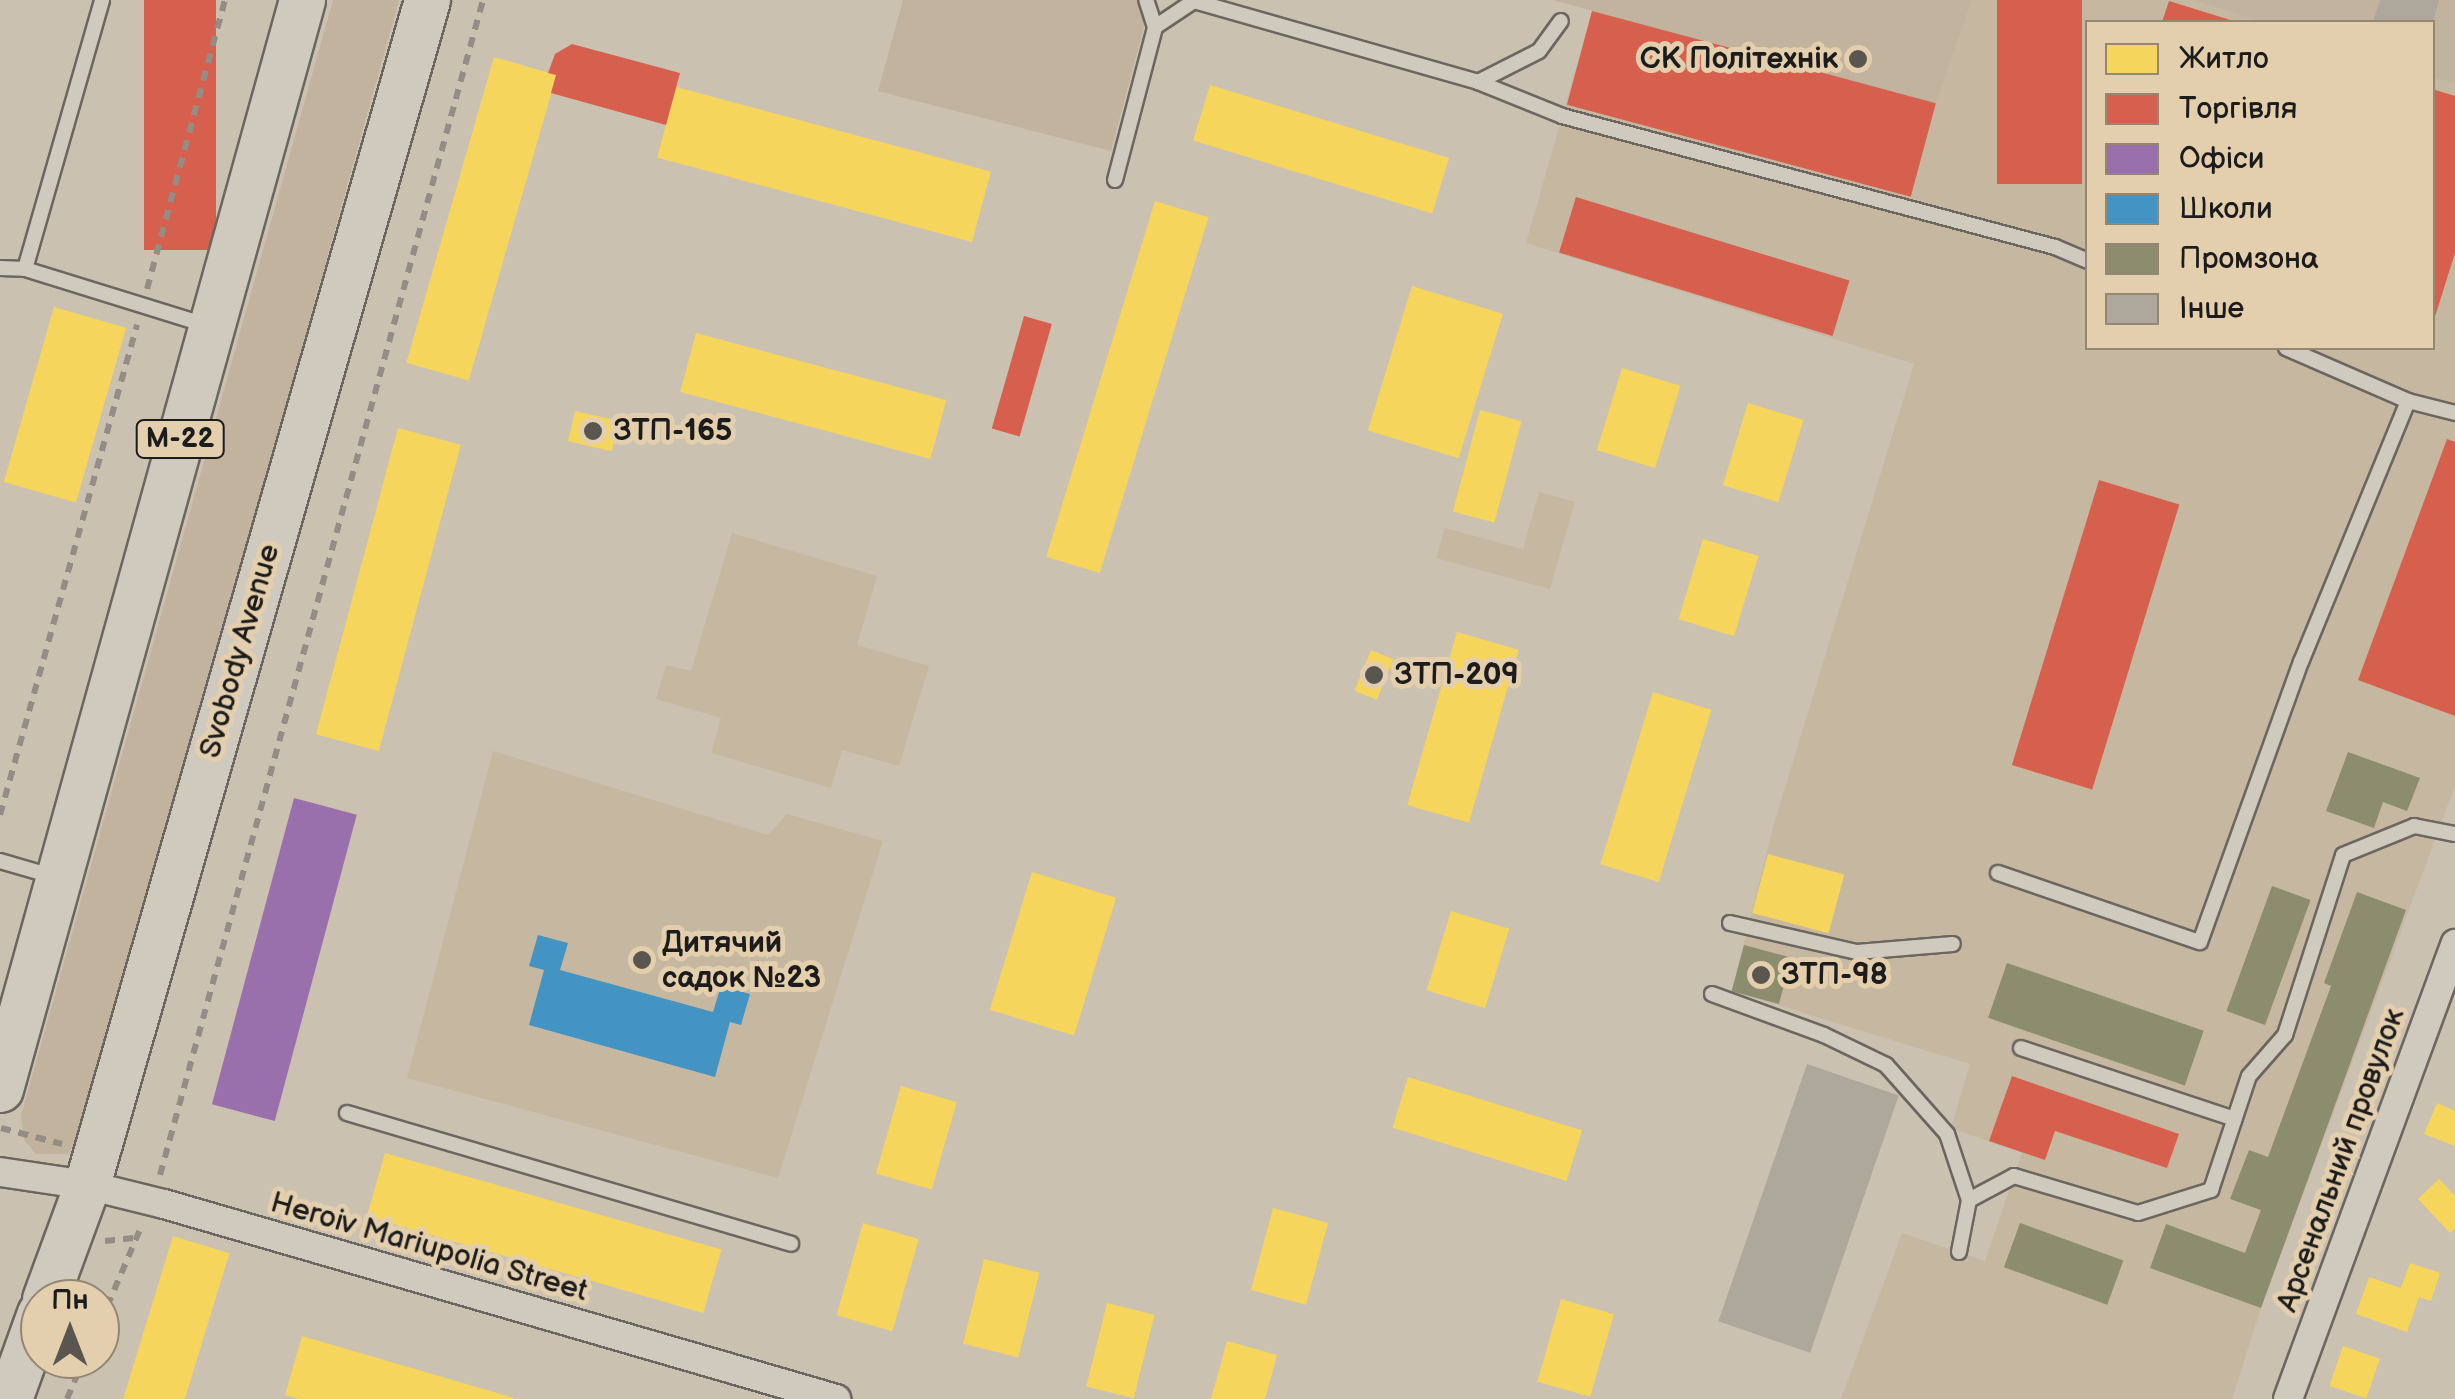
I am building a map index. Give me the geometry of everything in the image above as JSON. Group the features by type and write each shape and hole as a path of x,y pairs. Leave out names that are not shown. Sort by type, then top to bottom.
{"highway":[{"name":"М-22","path":"0,1089 302,0"},
{"name":"Svobody Avenue","path":"52,1279 87,1184 427,0"},
{"path":"9,1399 20,1368"}],"street":[{"name":"Арсенальний провулок","path":"2288,1399 2450,973 2455,944"},
{"name":"Heroiv Mariupolia Street","path":"0,1172 87,1184 152,1201 836,1399"}],"lane":[{"path":"25,269 102,0"},
{"path":"1116,180 1155,27 1146,0"},
{"path":"1155,27 1194,0 1478,82 1562,116 2055,246 2085,260"},
{"path":"1478,82 1539,51 1560,21"},
{"path":"0,268 25,269 212,326"},
{"path":"2291,350 2408,400 2455,413"},
{"path":"1998,873 2200,942 2301,662 2408,400"},
{"path":"1969,1200 2014,1176 2138,1212 2212,1190 2249,1076 2285,1036 2343,855 2414,826 2455,834"},
{"path":"0,861 56,877"},
{"path":"1730,923 1857,952 1953,944"},
{"path":"1712,994 1824,1035 1886,1065 1947,1134 1969,1200 1959,1252"},
{"path":"2020,1048 2235,1120"},
{"path":"347,1112 791,1244"}],"path":[{"path":"0,815 225,0"},
{"path":"119,1279 152,1201 482,0"}],"shaded area":[{"path":"333,0 399,0 82,1134 68,1154 36,1154 24,1140 21,1116"},
{"path":"903,0 1151,0 1111,151 878,91"},
{"name":"СК Політехнік","path":"1553,0 1972,0 1935,106"},
{"path":"1972,0 2193,0 2257,20 2085,20 2085,350 2435,350 2435,78 2455,84 2455,786 2261,1308 2232,1399 1841,1399 1902,1233 1985,1261 2022,1153 1951,1128 1970,1064 1732,991 1773,827 1914,364 1526,243 1592,11 1935,106"},
{"path":"2193,0 2455,0 2455,84 2435,78 2435,20 2257,20"},
{"path":"1539,492 1575,502 1550,589 1436,558 1445,528 1523,549"},
{"path":"732,533 877,576 857,645 929,666 899,766 842,750 831,788 711,753 721,718 656,699 666,665 691,671"},
{"name":"Дитячий садок №23","path":"493,751 768,835 787,814 883,841 778,1178 407,1078"}],"building: Житло":[{"path":"494,57 556,75 469,381 406,363"},
{"path":"1210,85 1449,158 1432,214 1193,140"},
{"path":"676,87 991,171 972,242 657,158"},
{"path":"1155,201 1209,217 1100,573 1046,557"},
{"path":"1412,286 1503,314 1459,458 1368,430"},
{"path":"54,307 126,328 76,503 4,482"},
{"path":"696,333 946,400 930,459 680,392"},
{"path":"1622,368 1680,386 1655,468 1597,450"},
{"path":"1748,403 1803,420 1778,502 1723,485"},
{"path":"1480,410 1522,421 1494,523 1453,511"},
{"name":"ЗТП-165","path":"575,411 619,421 612,451 568,441"},
{"path":"398,428 461,445 379,751 316,734"},
{"path":"1703,539 1758,556 1734,636 1678,619"},
{"path":"1457,632 1519,650 1469,823 1407,805"},
{"name":"ЗТП-209","path":"1371,650 1393,659 1377,700 1355,691"},
{"path":"1653,692 1711,710 1659,882 1600,864"},
{"path":"1768,854 1844,874 1829,933 1752,913"},
{"path":"1032,872 1116,898 1074,1035 990,1010"},
{"path":"1451,911 1509,929 1485,1008 1427,990"},
{"path":"1408,1077 1582,1130 1567,1181 1393,1128"},
{"path":"901,1086 957,1102 932,1189 876,1173"},
{"path":"2437,1103 2455,1111 2455,1146 2424,1134"},
{"path":"385,1153 721,1249 703,1313 367,1216"},
{"path":"2439,1179 2455,1196 2455,1228 2450,1233 2418,1199"},
{"path":"1273,1208 1328,1223 1306,1305 1251,1290"},
{"path":"863,1223 919,1239 892,1331 837,1315"},
{"path":"173,1236 229,1253 185,1399 123,1399"},
{"path":"984,1259 1039,1273 1018,1357 963,1343"},
{"path":"2410,1263 2440,1273 2431,1301 2419,1297 2407,1332 2356,1314 2369,1277 2401,1288"},
{"path":"1561,1299 1614,1314 1590,1397 1537,1382"},
{"path":"1107,1303 1155,1315 1134,1398 1086,1386"},
{"path":"302,1336 514,1399 300,1399 285,1395"},
{"path":"1227,1341 1277,1355 1265,1399 1211,1399"},
{"path":"2343,1346 2380,1359 2366,1398 2329,1386"}],"building: Торгівля":[{"path":"144,0 216,0 216,250 144,250"},
{"path":"1997,0 2082,0 2082,184 1997,184"},
{"path":"2169,1 2231,20 2163,20"},
{"path":"1592,11 1936,103 1911,197 1567,105"},
{"path":"572,44 680,73 666,125 551,93 556,75 548,73 555,54"},
{"path":"2435,90 2455,96 2455,253 2435,317"},
{"path":"1576,197 1850,281 1833,336 1559,252"},
{"path":"1024,316 1052,324 1020,436 992,428"},
{"path":"2447,439 2455,442 2455,716 2358,680"},
{"path":"2099,480 2179,505 2092,790 2012,765"},
{"path":"2012,1076 2179,1134 2167,1168 2055,1131 2045,1160 1989,1141"}],"building: Офіси":[{"path":"294,798 357,815 275,1121 212,1104"}],"building: Школи":[{"path":"538,935 568,943 560,970 713,1012 721,986 750,994 741,1025 730,1022 715,1077 529,1025 544,970 529,966"}],"building: Промзона":[{"path":"2348,752 2420,778 2407,811 2383,802 2374,828 2326,811"},
{"path":"2272,886 2311,900 2265,1025 2227,1011"},
{"path":"2357,892 2406,910 2261,1308 2150,1268 2166,1224 2245,1253 2261,1210 2230,1199 2249,1150 2268,1157 2331,986 2324,983"},
{"name":"ЗТП-98","path":"1744,945 1791,958 1779,1004 1732,991"},
{"path":"2007,963 2204,1031 2185,1086 1988,1018"},
{"path":"2020,1223 2123,1261 2107,1305 2004,1267"}],"building: Інше":[{"path":"2380,0 2439,0 2434,20 2374,20"},
{"path":"1807,1064 1899,1096 1810,1353 1718,1321"}],"place":[{"name":"СК Політехнік","path":"1858,59"},
{"name":"ЗТП-165","path":"593,431"},
{"name":"ЗТП-209","path":"1374,675"},
{"name":"Дитячий садок №23","path":"642,960"},
{"name":"ЗТП-98","path":"1761,975"}]}
